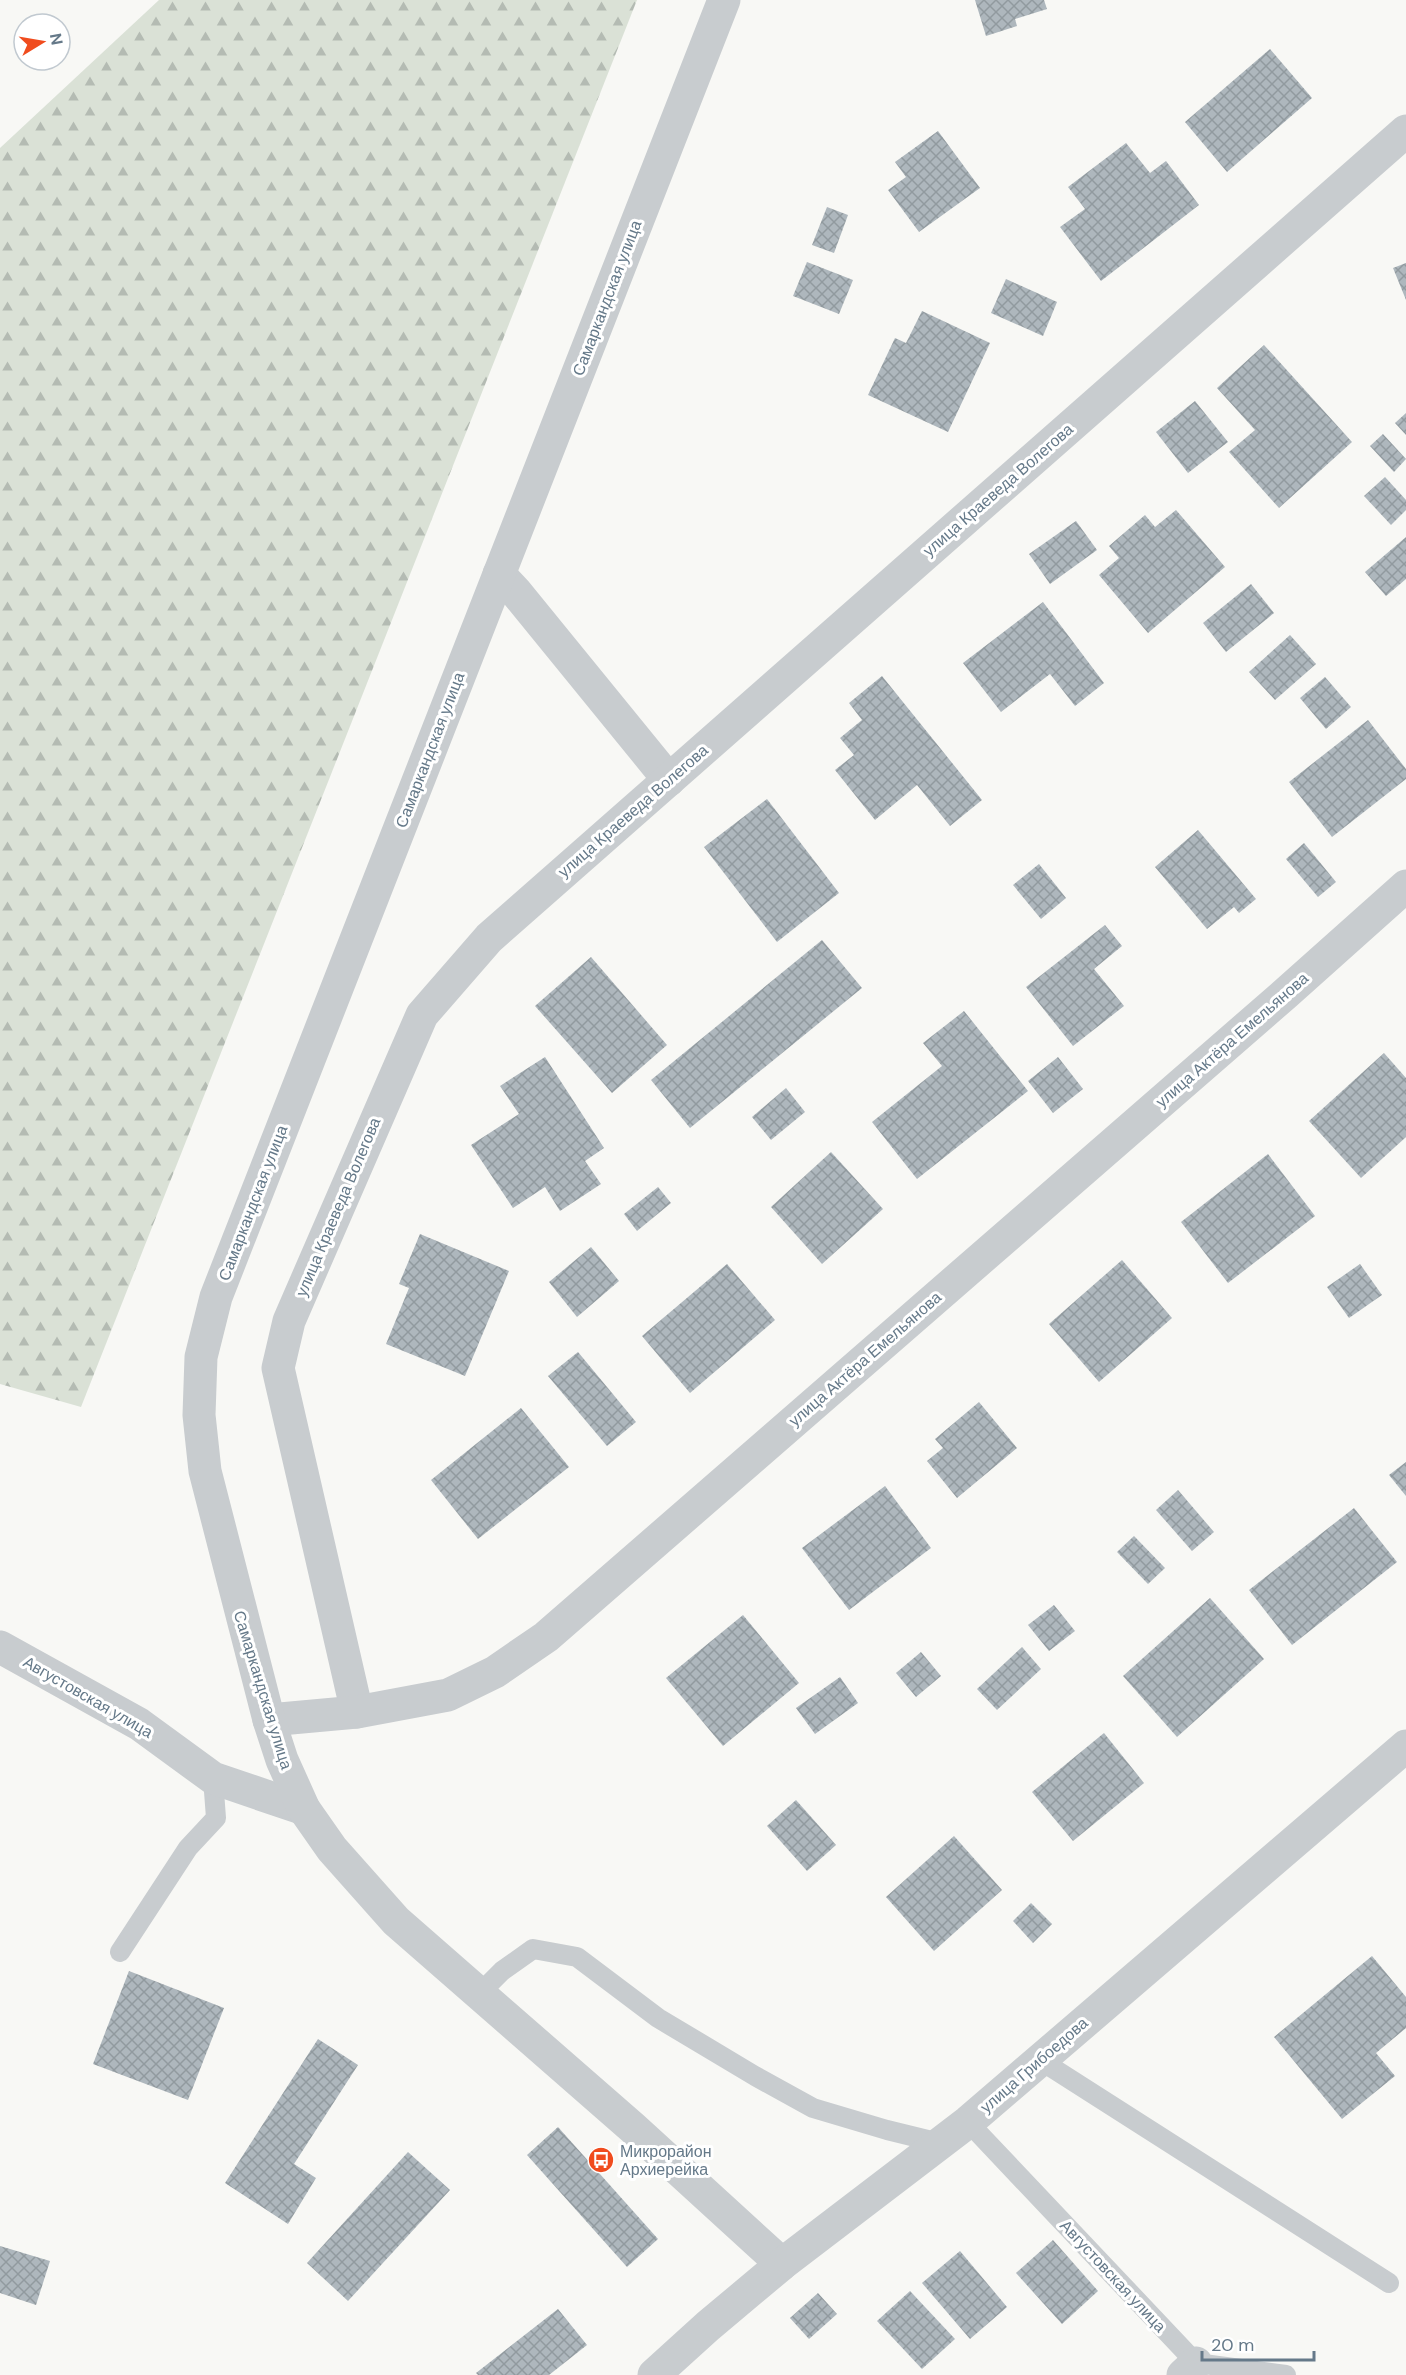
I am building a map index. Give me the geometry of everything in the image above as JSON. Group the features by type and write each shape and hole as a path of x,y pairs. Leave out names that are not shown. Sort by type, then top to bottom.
{"street":[{"name":"Самаркандская улица","path":"724,0 216,1298 201,1358 199,1415 205,1471 269,1720 282,1760 304,1809 332,1849 396,1921 782,2264"},
{"name":"улица Краеведа Волегова","path":"357,1712 278,1368 289,1321 422,1015 489,938 1406,131"},
{"path":"499,574 669,780"},
{"name":"улица Актёра Емельянова","path":"269,1720 357,1712 448,1695 495,1672 546,1637 1406,886"},
{"name":"Августовская улица","path":"0,1647 139,1724 213,1778 304,1809"},
{"name":"улица Грибоедова","path":"654,2375 782,2264 968,2122 1406,1746"}],"lane":[{"path":"120,1952 188,1848 216,1818 213,1778"},
{"path":"479,1994 502,1971 533,1949 577,1957 658,2018 813,2108 940,2143"},
{"path":"1040,2060 1389,2283"},
{"name":"Августовская улица","path":"968,2122 1190,2369 1286,2375"}],"green space":[{"path":"159,0 637,0 81,1407 0,1384 0,148"}],"building":[{"path":"975,0 1044,0 1047,9 1015,19 1017,26 986,36"},
{"path":"1270,49 1312,98 1227,172 1185,122"},
{"path":"938,131 980,188 919,232 888,190 906,177 895,162"},
{"path":"1126,143 1150,173 1166,161 1199,205 1101,281 1060,227 1085,209 1068,187"},
{"path":"827,207 848,215 834,253 812,245"},
{"path":"807,262 853,280 839,314 793,296"},
{"path":"1406,263 1406,300 1393,268"},
{"path":"1006,279 1057,302 1043,336 991,313"},
{"path":"922,311 990,343 948,432 868,395 895,338 906,343"},
{"path":"1264,345 1352,442 1279,508 1229,452 1255,430 1217,388"},
{"path":"1195,401 1228,442 1188,473 1156,432"},
{"path":"1406,413 1406,435 1395,423"},
{"path":"1383,434 1406,459 1394,472 1370,446"},
{"path":"1385,477 1406,500 1406,510 1391,525 1364,496"},
{"path":"1176,510 1225,567 1148,633 1099,575 1119,558 1109,546 1145,515 1155,527"},
{"path":"1076,521 1097,550 1050,584 1029,554"},
{"path":"1406,537 1406,579 1386,596 1365,572"},
{"path":"1251,584 1274,613 1226,652 1203,623"},
{"path":"1043,602 1104,683 1075,706 1050,674 1001,712 963,663"},
{"path":"1290,635 1316,664 1275,700 1249,672"},
{"path":"882,676 982,800 950,826 917,785 875,820 835,770 854,755 840,738 862,720 849,703"},
{"path":"1325,677 1351,707 1326,729 1300,698"},
{"path":"1368,720 1406,769 1406,779 1332,837 1289,782"},
{"path":"767,799 839,893 777,942 704,847"},
{"path":"1198,830 1256,899 1239,913 1234,907 1207,929 1155,867"},
{"path":"1304,843 1336,882 1318,897 1286,859"},
{"path":"1039,864 1066,898 1041,919 1013,885"},
{"path":"1105,925 1122,946 1094,969 1124,1006 1073,1046 1026,987"},
{"path":"822,940 862,988 690,1128 651,1080"},
{"path":"591,957 667,1045 612,1093 535,1006"},
{"path":"964,1011 1028,1091 917,1179 872,1122 942,1066 923,1043"},
{"path":"1384,1053 1406,1078 1406,1137 1361,1178 1309,1121"},
{"path":"545,1057 604,1148 585,1161 601,1184 560,1211 545,1187 513,1208 471,1145 519,1114 500,1086"},
{"path":"1058,1057 1083,1089 1053,1113 1028,1081"},
{"path":"786,1088 805,1112 771,1140 752,1117"},
{"path":"831,1152 883,1209 822,1264 771,1207"},
{"path":"1268,1154 1315,1216 1228,1283 1181,1222"},
{"path":"658,1187 671,1203 637,1231 624,1214"},
{"path":"420,1234 509,1271 465,1376 386,1344 409,1288 399,1284"},
{"path":"591,1247 619,1281 577,1317 549,1282"},
{"path":"1122,1260 1172,1318 1099,1382 1049,1324"},
{"path":"727,1264 775,1320 690,1393 642,1336"},
{"path":"1360,1264 1382,1295 1349,1318 1327,1287"},
{"path":"578,1352 636,1422 607,1446 548,1376"},
{"path":"979,1402 1017,1448 957,1498 927,1461 943,1448 935,1439"},
{"path":"521,1408 569,1467 478,1539 431,1480"},
{"path":"1406,1462 1406,1496 1389,1475"},
{"path":"885,1486 931,1548 849,1610 802,1548"},
{"path":"1178,1490 1214,1532 1192,1551 1156,1510"},
{"path":"1354,1508 1397,1562 1292,1645 1249,1590"},
{"path":"1134,1536 1165,1568 1148,1584 1117,1552"},
{"path":"1210,1598 1264,1659 1177,1737 1123,1676"},
{"path":"1054,1605 1075,1631 1049,1651 1028,1625"},
{"path":"743,1615 799,1683 723,1746 666,1678"},
{"path":"1022,1647 1041,1669 997,1710 977,1689"},
{"path":"921,1652 941,1676 916,1697 896,1673"},
{"path":"840,1677 858,1703 815,1734 796,1708"},
{"path":"1104,1733 1144,1783 1073,1841 1032,1792"},
{"path":"796,1800 836,1845 807,1871 767,1826"},
{"path":"954,1836 1002,1890 934,1951 886,1897"},
{"path":"1031,1903 1052,1924 1033,1943 1013,1921"},
{"path":"1372,1956 1406,1997 1406,2028 1376,2053 1395,2076 1342,2119 1274,2037"},
{"path":"129,1971 224,2008 188,2100 93,2064"},
{"path":"318,2039 358,2065 294,2164 316,2178 288,2224 225,2183"},
{"path":"558,2127 658,2239 627,2267 527,2155"},
{"path":"408,2152 450,2190 348,2301 307,2263"},
{"path":"1053,2240 1098,2291 1062,2324 1016,2273"},
{"path":"0,2246 50,2261 36,2305 0,2293"},
{"path":"960,2251 1007,2307 970,2339 922,2283"},
{"path":"910,2291 955,2339 922,2369 877,2321"},
{"path":"818,2293 837,2314 809,2339 790,2318"},
{"path":"558,2309 587,2345 549,2375 478,2375 476,2373"}],"place":[{"name":"Микрорайон Архиерейка","path":"601,2160"}]}
